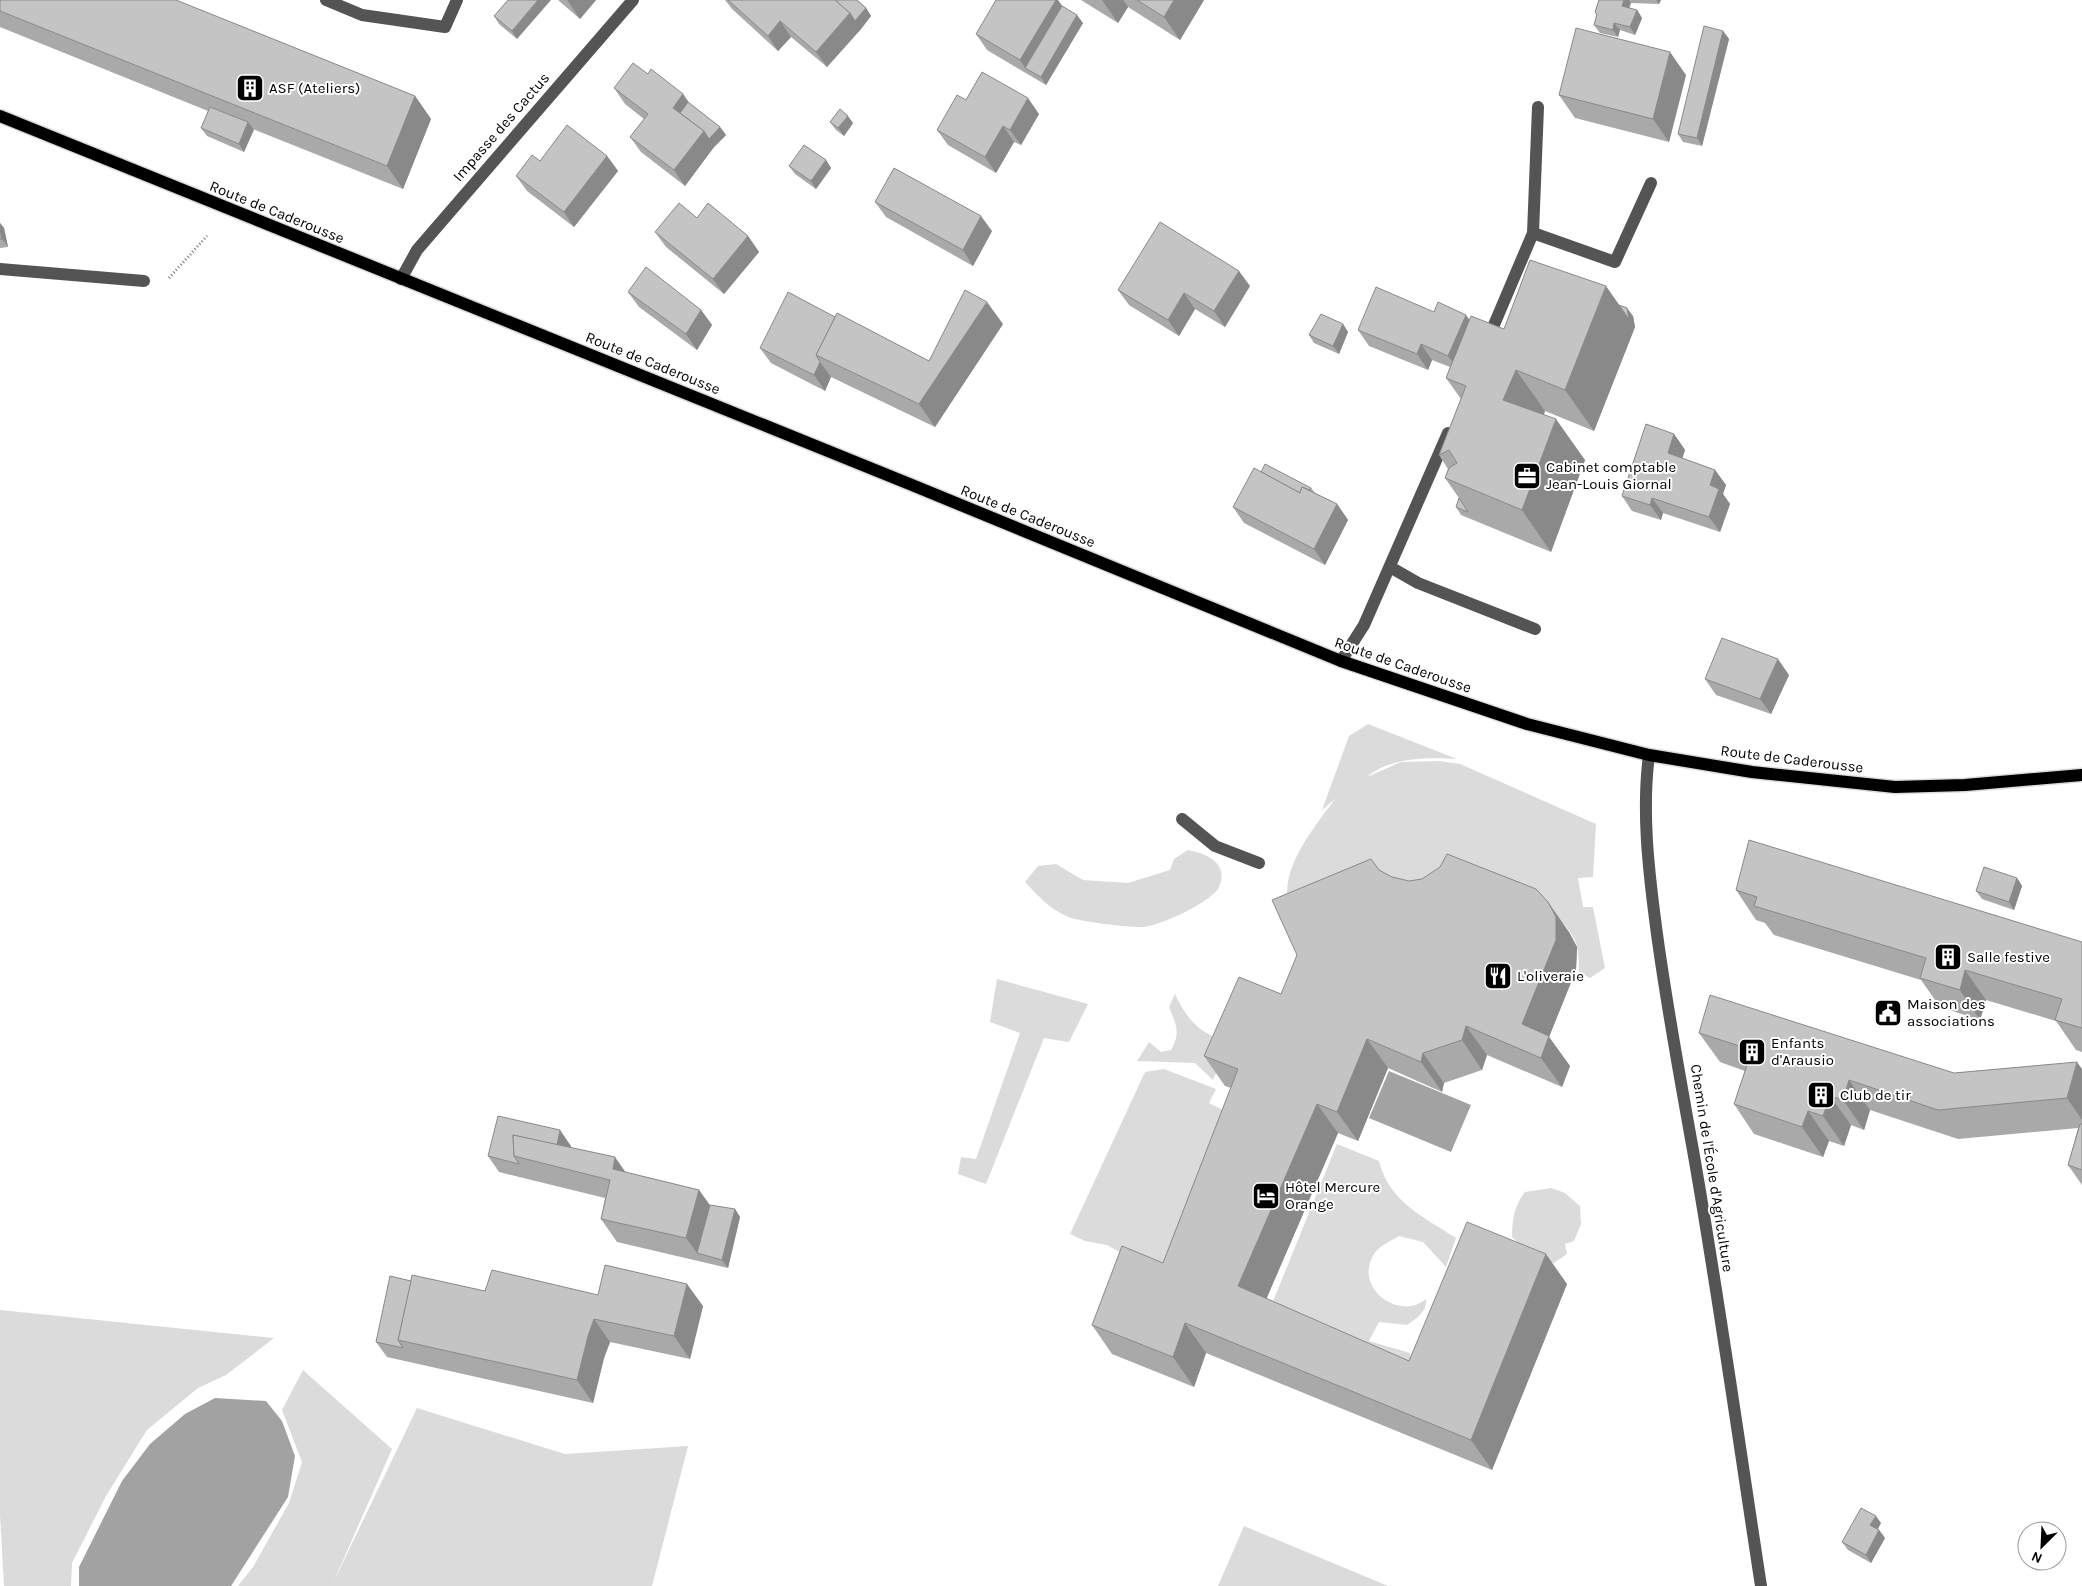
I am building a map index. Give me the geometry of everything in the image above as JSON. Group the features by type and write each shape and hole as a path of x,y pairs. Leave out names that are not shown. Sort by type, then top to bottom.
{"main road":[{"name":"Route de Caderousse","path":"0,116 912,485 1341,662 1527,724 1649,755 1752,772 1895,787 1965,785 2082,775"}],"street":[{"path":"326,0 362,15 446,27 457,0"},
{"name":"Impasse des Cactus","path":"400,279 417,250 633,0"},
{"path":"1482,353 1533,233 1538,107"},
{"path":"1533,233 1615,262 1651,183"},
{"path":"0,269 144,282"},
{"path":"1341,662 1364,625 1454,417"},
{"path":"1390,568 1418,583 1535,629"},
{"name":"Chemin de l'École d'Agriculture","path":"1649,755 1646,776 1646,827 1650,883 1660,961 1697,1171 1761,1586"},
{"path":"1182,819 1215,846 1259,863"}],"path":[{"path":"144,282 172,278 207,236"}],"shaded area":[{"path":"1368,724 1457,759 1434,758 1398,762 1376,770 1367,777 1401,762 1439,761 1460,764 1596,824 1593,877 1578,878 1583,907 1593,907 1605,968 1590,978 1579,972 1577,948 1573,936 1556,917 1293,927 1287,892 1292,867 1304,842 1335,799 1322,810 1349,736"},
{"path":"1188,850 1208,857 1219,866 1222,879 1219,887 1206,900 1184,913 1150,926 1115,925 1066,916 1049,905 1025,882 1038,866 1056,864 1083,880 1128,883 1170,870 1174,859"},
{"path":"997,979 1088,1004 1069,1042 1044,1038 986,1184 958,1174 961,1157 976,1159 1020,1033 990,1022"},
{"path":"1175,994 1185,1012 1196,1025 1210,1035 1229,1043 1213,1080 1195,1063 1137,1061 1149,1042 1161,1052 1171,1050 1177,1033 1169,1007"},
{"path":"1164,1069 1216,1089 1209,1103 1247,1122 1181,1288 1107,1245 1085,1241 1070,1234 1145,1072"},
{"path":"1389,1071 1471,1105 1451,1152 1369,1118"},
{"path":"1337,1144 1379,1161 1384,1175 1399,1198 1420,1215 1456,1238 1446,1267 1423,1242 1399,1236 1376,1251 1369,1266 1369,1278 1374,1289 1382,1298 1392,1304 1403,1306 1415,1305 1426,1299 1425,1308 1414,1320 1407,1325 1379,1322 1369,1341 1410,1353 1415,1376 1267,1316"},
{"path":"1551,1188 1565,1193 1580,1206 1581,1224 1574,1241 1565,1244 1567,1254 1554,1263 1540,1263 1512,1237 1513,1219 1518,1203 1525,1192"},
{"path":"0,1310 274,1338 226,1375 198,1388 147,1430 106,1496 72,1563 71,1586 4,1586 0,1515"},
{"path":"303,1370 392,1449 333,1583 417,1408 565,1454 688,1446 652,1586 238,1586 253,1567 289,1503 302,1462 282,1410"},
{"path":"215,1398 266,1401 282,1421 295,1456 288,1497 231,1586 79,1586 79,1567 122,1481 150,1444 185,1414"},
{"path":"1244,1526 1388,1586 1218,1586"}],"building":[{"name":"ASF (Ateliers)","path":"0,0 176,0 415,96 387,166 0,11"},
{"path":"508,0 538,0 512,31 494,16"},
{"path":"728,0 835,0 850,13 816,52 780,21 768,36"},
{"path":"835,0 857,0 866,8 855,21 850,13"},
{"path":"996,0 1056,0 1020,60 976,34"},
{"path":"1137,0 1174,0 1164,17"},
{"path":"1599,0 1624,0 1622,6 1637,10 1630,27 1614,23 1613,30 1594,25 1597,14 1595,12"},
{"path":"1062,6 1077,15 1041,77 1025,68"},
{"path":"1704,26 1723,31 1697,138 1678,134"},
{"path":"1576,28 1670,52 1653,119 1559,95"},
{"path":"633,63 648,74 651,69 683,94 673,108 704,131 674,170 630,137 648,114 614,88"},
{"path":"982,72 1028,98 1010,130 1003,126 985,157 937,130 957,95 966,100"},
{"path":"688,102 720,127 709,139 704,131 680,113"},
{"path":"210,107 248,122 239,144 201,128"},
{"path":"840,109 848,116 838,128 830,122"},
{"path":"567,125 607,156 564,212 516,176 532,155 540,161"},
{"path":"804,145 826,160 811,181 789,166"},
{"path":"894,168 981,216 963,250 875,202"},
{"path":"679,203 697,218 708,203 748,236 713,279 655,232"},
{"path":"1160,222 1239,271 1214,311 1184,293 1168,320 1118,290"},
{"path":"1530,260 1606,286 1565,390 1516,370 1503,400 1556,419 1522,510 1445,478 1449,468 1457,463 1449,450 1439,455 1466,386 1446,378 1471,316 1504,329"},
{"path":"646,267 701,310 686,334 628,292"},
{"path":"1376,287 1434,312 1438,302 1466,315 1448,356 1421,344 1417,354 1358,330"},
{"path":"965,290 987,302 919,404 816,355 837,313 929,361"},
{"path":"788,292 835,317 816,355 820,362 814,375 760,348"},
{"path":"1619,305 1627,308 1629,319"},
{"path":"1321,314 1343,324 1333,346 1309,335"},
{"path":"1646,424 1674,434 1668,453 1715,470 1710,485 1719,489 1709,517 1652,498 1650,505 1622,496"},
{"path":"1265,464 1311,488 1310,490 1302,487 1300,493 1261,472"},
{"path":"1254,468 1300,493 1302,487 1337,504 1314,549 1233,507"},
{"path":"1459,498 1468,512 1456,507"},
{"path":"1722,638 1778,659 1760,699 1705,679"},
{"name":"Salle festive","path":"1749,840 2082,942 2082,1028 2055,1020 2062,999 1965,970 1960,990 1920,978 1926,958 1754,906 1757,897 1736,890"},
{"name":"Hôtel Mercure Orange","path":"1447,854 1536,889 1548,902 1556,917 1556,940 1522,1024 1549,1036 1541,1058 1466,1026 1462,1040 1423,1053 1421,1062 1367,1039 1337,1112 1317,1104 1238,1286 1409,1361 1467,1222 1546,1254 1471,1440 1185,1323 1173,1357 1092,1325 1122,1246 1163,1263 1238,1069 1204,1056 1239,977 1281,994 1297,955 1272,900 1371,859 1379,870 1392,877 1409,881 1422,879 1440,867"},
{"path":"1984,867 2017,878 2009,902 1976,891"},
{"path":"1710,995 1954,1073 2077,1062 2067,1098 1938,1110 1849,1080 1843,1100 1830,1096 1823,1116 1808,1111 1802,1127 1734,1104 1752,1050 1699,1033"},
{"path":"498,1116 560,1130 557,1145 513,1135 514,1156 519,1164 488,1156"},
{"path":"2080,1124 2082,1124 2082,1170 2068,1165"},
{"path":"513,1135 615,1157 613,1169 699,1190 686,1238 601,1219 610,1180 514,1156"},
{"path":"710,1205 735,1209 722,1260 697,1253"},
{"path":"605,1265 687,1284 674,1336 594,1319 577,1380 398,1340 412,1275 485,1291 492,1270 598,1295"},
{"path":"390,1276 411,1281 398,1340 403,1348 376,1342"},
{"path":"1861,1508 1876,1516 1870,1525 1879,1530 1866,1555 1842,1542"}],"place":[{"name":"ASF (Ateliers)","path":"250,88"},
{"name":"Cabinet comptable Jean-Louis Giornal","path":"1527,476"},
{"name":"Salle festive","path":"1948,957"},
{"name":"L'oliveraie","path":"1498,976"},
{"name":"Maison des associations","path":"1888,1013"},
{"name":"Enfants d'Arausio","path":"1752,1052"},
{"name":"Club de tir","path":"1821,1095"},
{"name":"Hôtel Mercure Orange","path":"1266,1196"}]}
